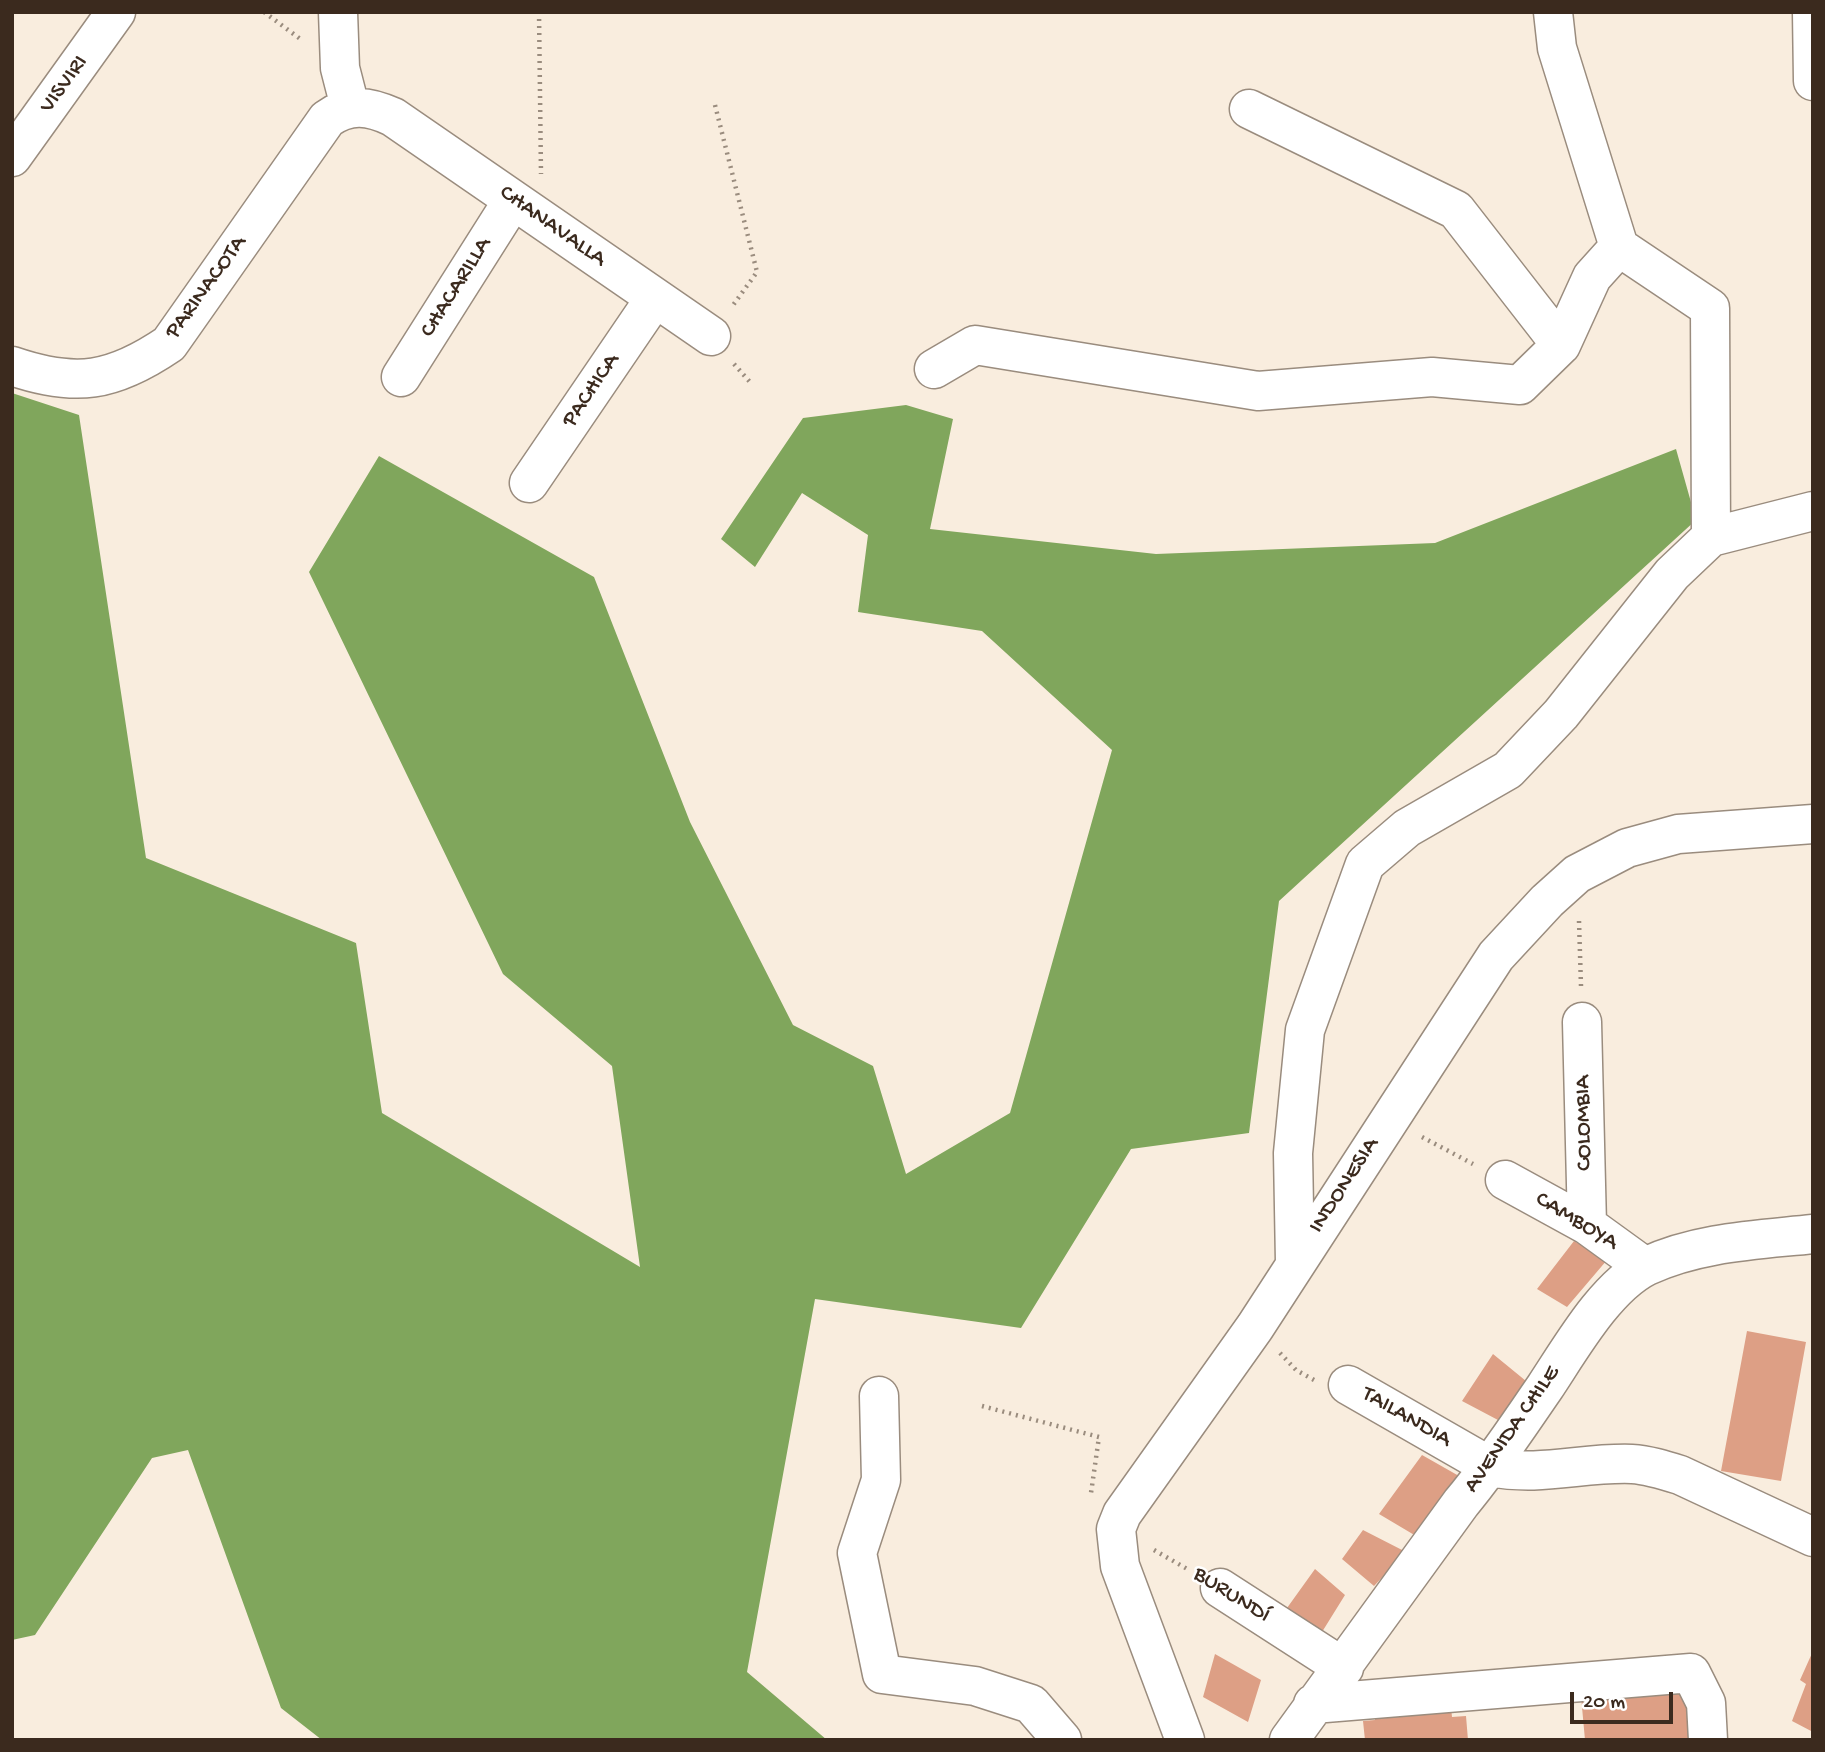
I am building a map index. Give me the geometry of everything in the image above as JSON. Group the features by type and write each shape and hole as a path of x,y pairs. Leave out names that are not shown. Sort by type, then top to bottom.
{"street":[{"name":"VISVIRI","path":"12,157 116,12"},
{"path":"338,12 340,68 351,107"},
{"path":"1553,12 1557,48 1619,247 1710,308 1711,537"},
{"path":"1812,12 1813,82"},
{"name":"CHANAVALLA","path":"351,107 378,110 393,117 711,336"},
{"name":"PARINACOTA","path":"12,366 46,378 80,379 136,367 169,344 327,119 351,107"},
{"path":"1250,109 1456,210 1561,345"},
{"name":"CHACARILLA","path":"401,377 527,210"},
{"path":"934,369 975,345 1258,391 1354,381 1432,377 1520,386 1561,345 1592,277 1619,247"},
{"name":"PACHICA","path":"529,483 655,298"},
{"path":"1295,1263 1293,1153 1305,1030 1365,864 1407,828 1507,770 1561,714 1671,574 1711,537 1813,511"},
{"name":"INDONESIA","path":"1119,1522 1255,1327 1496,956 1577,874 1627,848 1678,834 1813,824"},
{"name":"COLOMBIA","path":"1582,1022 1587,1225"},
{"name":"CAMBOYA","path":"1505,1180 1587,1225 1646,1267"},
{"name":"AVENIDA CHILE","path":"1289,1740 1461,1503 1491,1467 1583,1331 1622,1283 1646,1267 1688,1250 1813,1234"},
{"name":"TAILANDIA","path":"1348,1385 1491,1467"},
{"path":"879,1396 881,1480 857,1553 883,1674 975,1686 1031,1704 1062,1740"},
{"path":"1491,1467 1515,1472 1630,1464 1660,1469 1680,1475 1813,1537"},
{"path":"1119,1522 1120,1566 1126,1586 1185,1740"},
{"name":"BURUNDÍ","path":"1220,1588 1343,1668"},
{"path":"1313,1704 1691,1673 1706,1703 1708,1740"}],"path":[{"path":"527,210 539,12"},
{"path":"715,106 757,272 711,336 750,382"},
{"path":"1577,874 1582,1022"},
{"path":"1388,1119 1505,1180"},
{"name":"TAILANDIA","path":"1255,1327 1296,1370 1324,1386 1348,1385"},
{"name":"BURUNDÍ","path":"982,1406 1099,1437 1091,1496 1119,1522 1220,1588"}],"green space":[{"path":"12,393 79,415 146,858 356,943 382,1113 640,1267 612,1066 503,974 309,572 379,456 594,577 690,822 793,1025 873,1066 906,1174 1010,1113 1112,750 982,631 858,612 868,535 802,493 755,567 721,539 803,418 906,405 953,419 930,529 1156,554 1435,543 1676,449 1696,520 1279,901 1249,1133 1131,1149 1021,1328 815,1299 747,1672 827,1740 322,1740 281,1708 188,1450 152,1458 35,1635 12,1640"}],"building":[{"path":"1574,1241 1607,1260 1567,1307 1537,1289"},
{"path":"1747,1331 1806,1342 1781,1481 1721,1471"},
{"path":"1493,1354 1526,1381 1498,1420 1462,1401"},
{"path":"1422,1455 1459,1476 1416,1536 1379,1514"},
{"path":"1363,1530 1406,1552 1374,1586 1342,1559"},
{"path":"1315,1569 1345,1595 1322,1632 1287,1608"},
{"path":"1813,1651 1813,1732 1792,1721 1806,1684 1800,1680"},
{"path":"1215,1654 1261,1680 1248,1722 1203,1697"},
{"path":"1685,1690 1689,1740 1585,1740 1581,1696"},
{"path":"1451,1707 1452,1717 1466,1716 1468,1740 1365,1740 1363,1721 1375,1720 1375,1714"}]}
